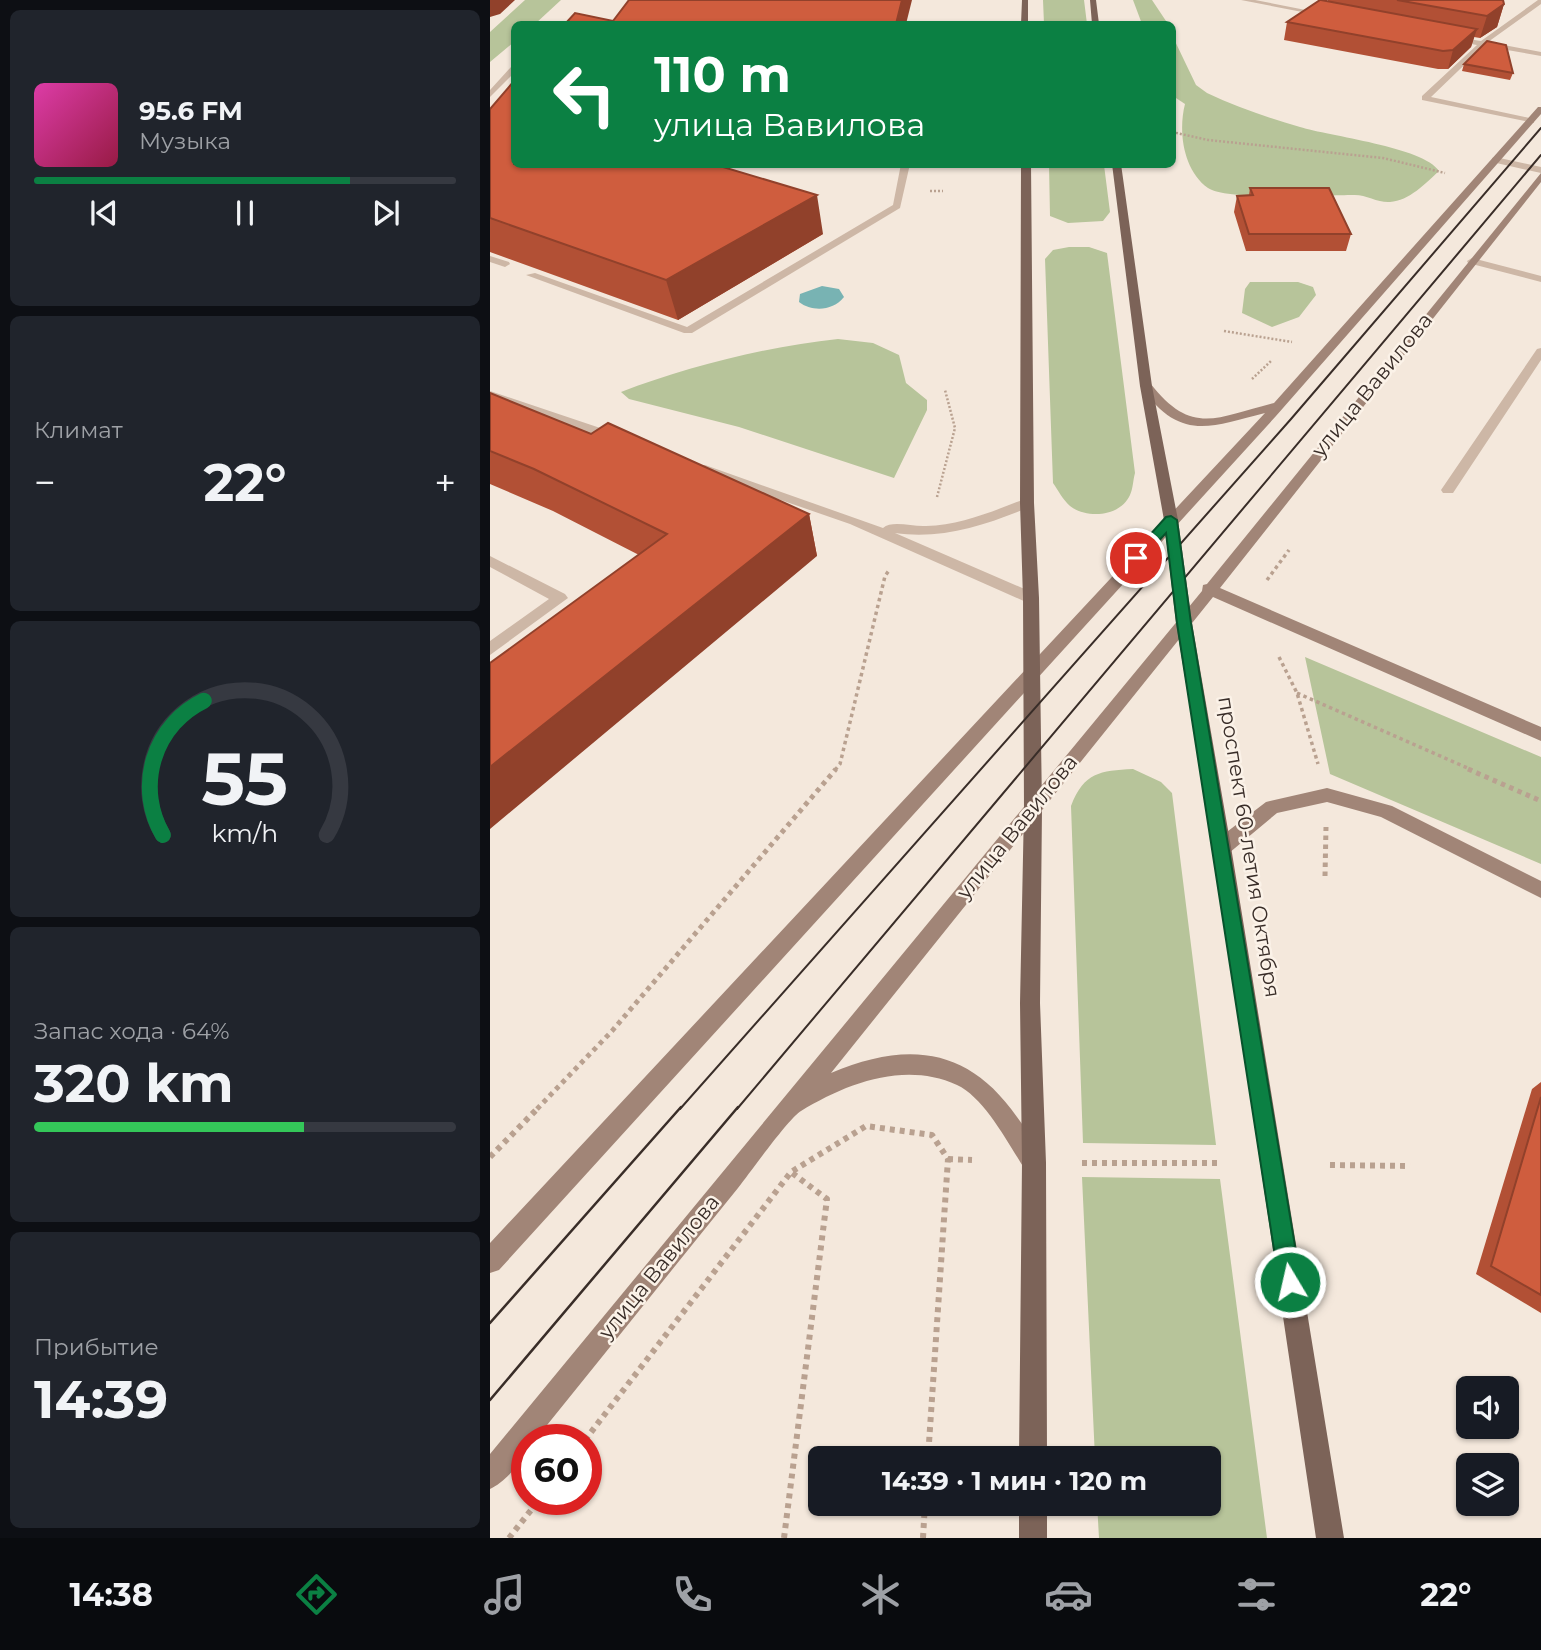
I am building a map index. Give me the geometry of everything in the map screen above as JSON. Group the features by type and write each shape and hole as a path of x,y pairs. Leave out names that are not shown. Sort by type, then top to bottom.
{"main road":[{"path":"1025,0 1025,21"},
{"path":"1093,0 1096,21"},
{"path":"490,1261 1278,406 1541,110"},
{"path":"1026,168 1027,503 1031,598 1033,1446"},
{"name":"проспект 60-летия Октября","path":"1117,168 1146,386 1171,520 1184,623 1222,847 1330,1538"},
{"name":"улица Вавилова","path":"490,1475 1184,623 1541,176"},
{"path":"1146,386 1157,405 1170,415 1193,423 1224,422 1278,406"},
{"path":"1209,589 1541,734"},
{"path":"1222,847 1272,807 1327,795 1386,810 1541,890"},
{"path":"792,1105 842,1077 883,1065 924,1063 966,1078 997,1108 1034,1163"},
{"path":"1033,1516 1033,1538"}],"street":[{"path":"1244,0 1332,15"},
{"path":"1531,121 1425,98 1486,41 1541,0"},
{"path":"1445,36 1541,47"},
{"path":"1486,41 1541,54"},
{"path":"490,95 511,72"},
{"path":"1495,160 1541,170"},
{"path":"531,275 688,331 897,206 905,168"},
{"path":"490,259 505,264"},
{"path":"1472,261 1541,279"},
{"path":"1448,490 1541,351"},
{"path":"490,395 634,444"},
{"path":"686,463 912,538 1031,598"},
{"path":"912,538 972,525 1027,503"},
{"path":"490,561 560,598 490,649"}],"path":[{"path":"1176,133 1208,140 1383,158 1453,174"},
{"path":"1224,331 1293,342"},
{"path":"490,1157 611,1031 839,764 886,576 938,495 955,428 945,390"},
{"path":"1294,542 1263,586 1255,609 1297,693 1327,795 1325,876"},
{"path":"1297,693 1541,802"},
{"path":"596,1424 791,1172 866,1126 932,1135 948,1159 929,1446"},
{"path":"948,1159 972,1160"},
{"path":"1082,1163 1217,1163"},
{"path":"1330,1165 1410,1166"},
{"path":"784,1538 827,1199 791,1172"},
{"path":"509,1538 527,1515"},
{"path":"923,1538 924,1516"}],"green space":[{"path":"525,0 561,0 538,21 511,21 511,44 490,62 490,32"},
{"path":"1043,0 1084,0 1087,21 1044,21"},
{"path":"1133,0 1152,0 1166,21 1141,21"},
{"path":"1176,43 1196,85 1207,93 1288,124 1415,155 1439,171 1410,195 1390,202 1358,195 1277,196 1218,192 1208,188 1200,180 1188,161 1182,126 1185,104 1176,98"},
{"path":"1049,168 1104,168 1110,212 1103,221 1068,223 1050,216"},
{"path":"1089,247 1107,253 1135,473 1131,493 1125,502 1119,508 1103,514 1085,513 1070,506 1053,483 1045,259 1053,250"},
{"path":"1250,282 1298,282 1313,287 1316,295 1299,317 1272,327 1242,313 1245,289"},
{"path":"838,339 873,343 899,355 906,383 927,400 927,410 894,478 739,427 629,399 621,392 728,359"},
{"path":"1305,657 1541,757 1541,864 1330,774"},
{"path":"1133,769 1161,782 1172,793 1216,1145 1083,1143 1071,806 1082,786 1094,776"},
{"path":"1082,1177 1220,1179 1267,1538 1099,1538 1098,1516 1221,1516 1221,1446 1094,1446"}],"water":[{"path":"822,286 839,289 844,297 834,305 822,309 799,302 800,294"}],"building":[{"path":"629,0 902,0 897,21 613,21"},
{"path":"1320,0 1477,29 1453,50 1443,51 1287,22"},
{"path":"1397,0 1503,0 1504,4 1487,16"},
{"path":"575,13 613,21 568,21"},
{"path":"1487,41 1506,45 1513,73 1464,64"},
{"path":"511,84 511,168 726,168 817,195 666,280 490,218 490,109"},
{"path":"1250,188 1329,188 1351,234 1249,234 1237,196 1253,195"},
{"path":"490,393 591,434 608,423 809,514 490,767 490,663 667,534 534,469 490,451"},
{"path":"1541,1097 1541,1295 1491,1266"}],"tram line":[{"path":"680,1109 1291,419 1541,128"},
{"path":"737,1109 1541,155"},
{"path":"490,1323 681,1107"},
{"path":"490,1400 738,1107"}],"route":[{"path":"1136,558 1171,520 1184,623 1290,1282"}]}
